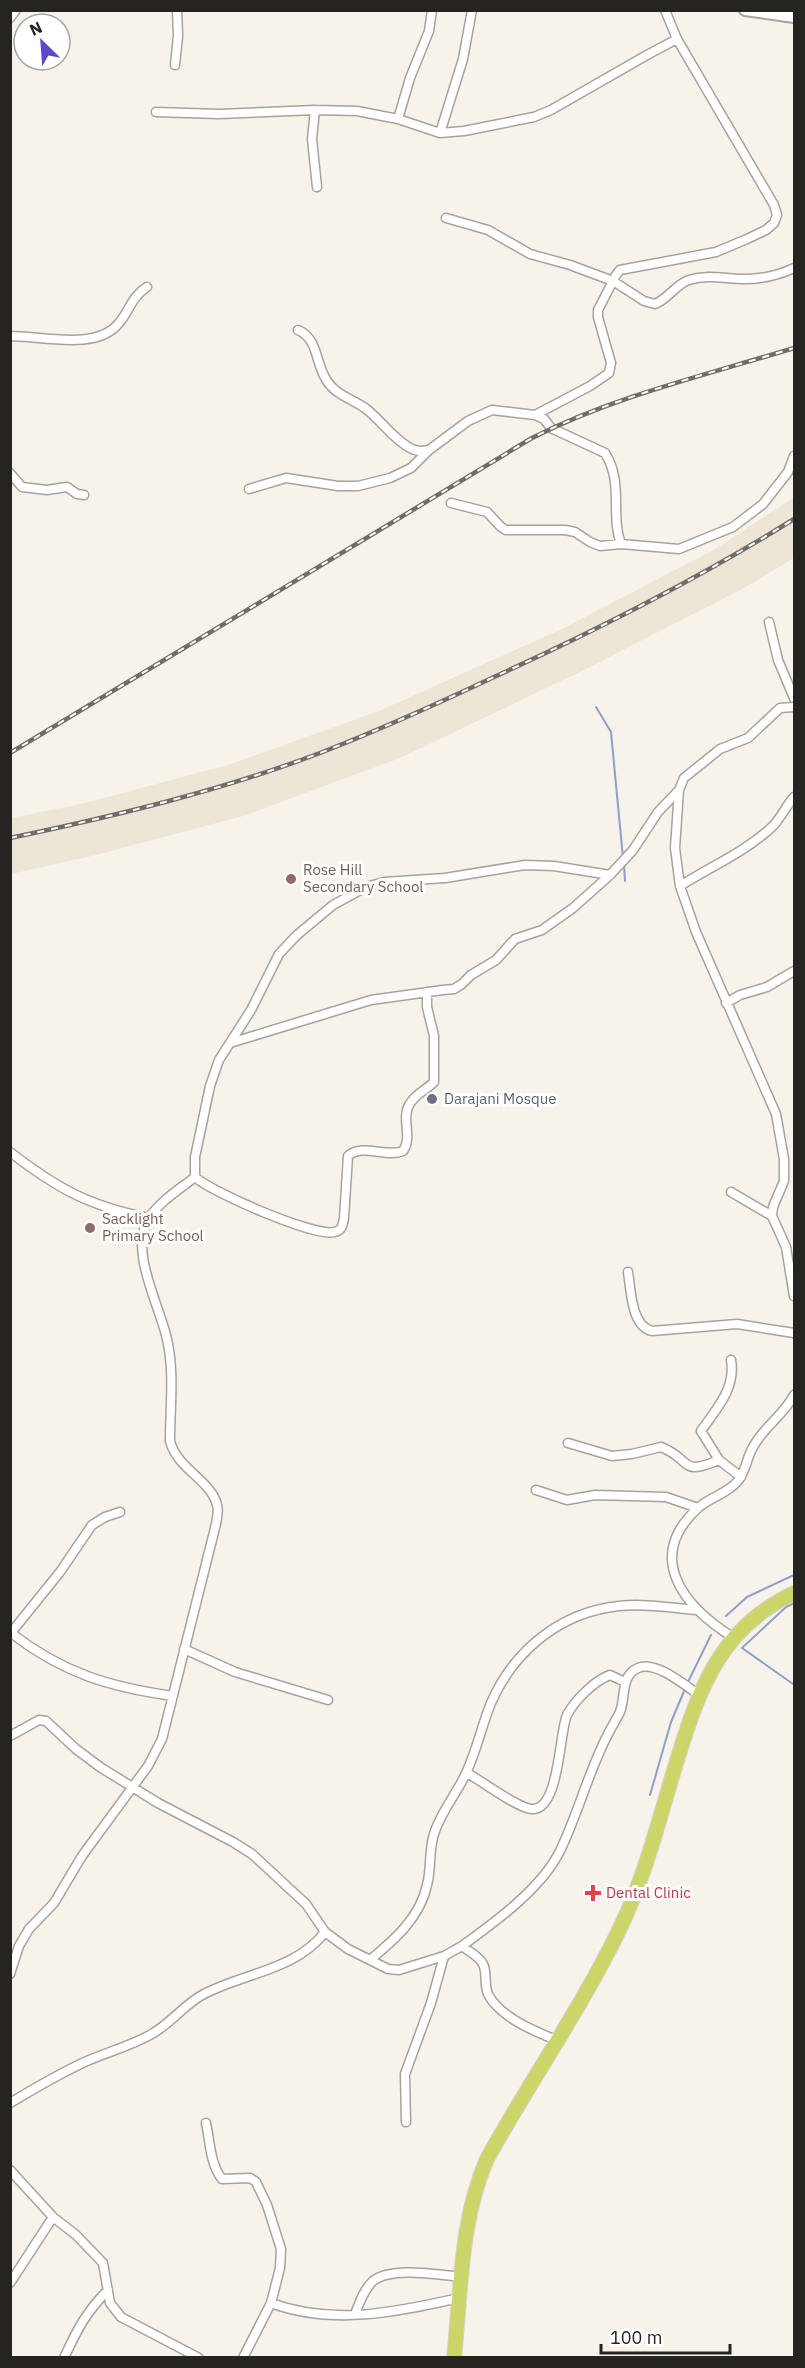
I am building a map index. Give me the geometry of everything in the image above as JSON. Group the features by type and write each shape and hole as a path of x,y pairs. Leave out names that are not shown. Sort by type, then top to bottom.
{"main road":[{"path":"454,2358 459,2298 472,2205 479,2176 509,2118 621,1926 650,1850 706,1678 734,1638 754,1618 795,1593"}],"street":[{"path":"10,18 16,10"},
{"path":"176,65 177,10"},
{"path":"398,119 410,78 429,31 432,10"},
{"path":"440,133 463,59 472,10"},
{"path":"535,415 590,386 609,373 611,363 598,317 601,304 616,275 625,269 716,252 766,230 774,223 777,214 770,197 677,39 665,10"},
{"path":"745,10 795,17"},
{"path":"156,112 235,114 315,110 357,111 398,119 440,133 464,131 534,117 551,110 677,39"},
{"path":"315,110 312,139 317,186"},
{"path":"446,218 488,230 530,254 570,265 613,281 644,301 655,304 683,282 690,280 716,276 756,278 779,274 795,268"},
{"path":"10,336 64,341 100,336 110,332 118,324 134,297 147,287"},
{"path":"298,330 305,333 312,341 320,368 331,387 365,408 402,443 416,451 429,450"},
{"path":"249,489 286,478 338,486 372,483 411,468 429,450 468,421 492,410 535,415 544,419 551,428 605,453 616,485 618,532 621,544"},
{"path":"451,503 488,512 503,530 565,530 575,532 594,544 679,549 733,527 763,504 788,472 795,456"},
{"path":"10,473 22,487 47,490 67,487 77,494 84,495"},
{"path":"769,622 778,660 795,698"},
{"path":"795,707 780,708 748,738 710,755 684,778 679,790 675,848 680,886 696,932 772,1103 781,1136 784,1181 773,1207 772,1216 786,1247 795,1296"},
{"path":"230,1043 371,1000 454,988 462,984 471,975 496,960 515,939 542,930 564,916 610,875 633,850 658,812 679,790"},
{"path":"680,886 708,871 766,832 795,797"},
{"path":"195,1177 195,1157 210,1086 219,1060 251,1010 279,954 297,935 333,905 366,887 384,882 445,878 525,865 554,866 610,875"},
{"path":"726,1003 740,995 767,987 795,971"},
{"path":"195,1177 234,1199 306,1228 326,1232 339,1230 344,1218 348,1156 353,1152 362,1151 397,1154 404,1151 407,1142 406,1115 409,1105 434,1082 434,1036 427,1007 427,992"},
{"path":"10,1152 42,1177 75,1196 114,1210 149,1218"},
{"path":"10,1974 19,1946 29,1929 54,1903 82,1856 133,1787 162,1739 216,1524 218,1506 214,1496 180,1462 172,1449 170,1353 142,1257 142,1242 149,1218 169,1197 195,1177"},
{"path":"731,1192 772,1216"},
{"path":"628,1272 636,1313 642,1326 646,1329 652,1331 737,1324 795,1333"},
{"path":"731,1360 732,1369 728,1391 701,1431 719,1460 741,1477"},
{"path":"734,1638 697,1610 673,1570 670,1551 681,1529 698,1508 728,1490 741,1477 757,1439 793,1401"},
{"path":"568,1443 612,1456 662,1447 690,1468 702,1467 719,1460"},
{"path":"536,1490 567,1500 595,1495 666,1497 698,1508"},
{"path":"120,1512 105,1516 92,1525 60,1572 11,1633 42,1654 102,1683 140,1692 173,1696"},
{"path":"370,1960 403,1930 414,1915 427,1886 430,1848 435,1830 467,1773 491,1703 515,1661 537,1639 572,1617 620,1606 697,1610"},
{"path":"184,1648 235,1672 328,1701"},
{"path":"10,1736 39,1720 46,1720 76,1749 133,1787 252,1854 306,1904 325,1932 342,1945 388,1969 399,1970 444,1956 462,1946 507,1911 541,1877 560,1851 603,1745 621,1710 625,1682 636,1668 653,1666 699,1695"},
{"path":"467,1773 522,1806 538,1808 543,1804 553,1784 560,1761 562,1729 568,1713 581,1697 604,1677 610,1675 625,1682"},
{"path":"10,2103 34,2088 86,2062 153,2034 168,2024 192,2000 207,1992 259,1974 304,1951 316,1943 325,1932"},
{"path":"462,1946 484,1965 486,1989 493,2002 535,2032 556,2040"},
{"path":"406,2122 405,2074 431,2003 444,1956"},
{"path":"206,2123 218,2175 222,2179 250,2178 260,2188 281,2249 280,2268 271,2303 243,2358"},
{"path":"10,2170 53,2217 76,2235 103,2263 110,2303 121,2317 200,2358"},
{"path":"10,2283 53,2217"},
{"path":"355,2314 369,2286 378,2278 390,2274 407,2273 462,2277"},
{"path":"64,2358 91,2307 108,2290"},
{"path":"271,2303 310,2313 355,2314 400,2311 459,2298"}],"shaded area":[{"path":"794,497 794,558 744,588 582,671 400,758 243,816 96,855 11,874 11,818 81,804 228,765 379,711 562,629 717,548"}],"waterway":[{"path":"596,707 611,732 623,858"},
{"path":"624,863 625,881"},
{"path":"726,1616 747,1597 794,1575"},
{"path":"793,1684 742,1648 786,1607 794,1603"},
{"path":"687,1684 711,1635"},
{"path":"650,1795 671,1722 685,1689"}],"railway":[{"path":"10,753 532,438 563,423 628,398 794,348"},
{"path":"10,838 89,821 206,791 320,753 451,697 609,622 684,583 794,519"}],"place":[{"name":"Rose Hill Secondary School","path":"291,879"},
{"name":"Darajani Mosque","path":"432,1099"},
{"name":"Sacklight Primary School","path":"90,1228"},
{"name":"Dental Clinic","path":"593,1893"}]}
